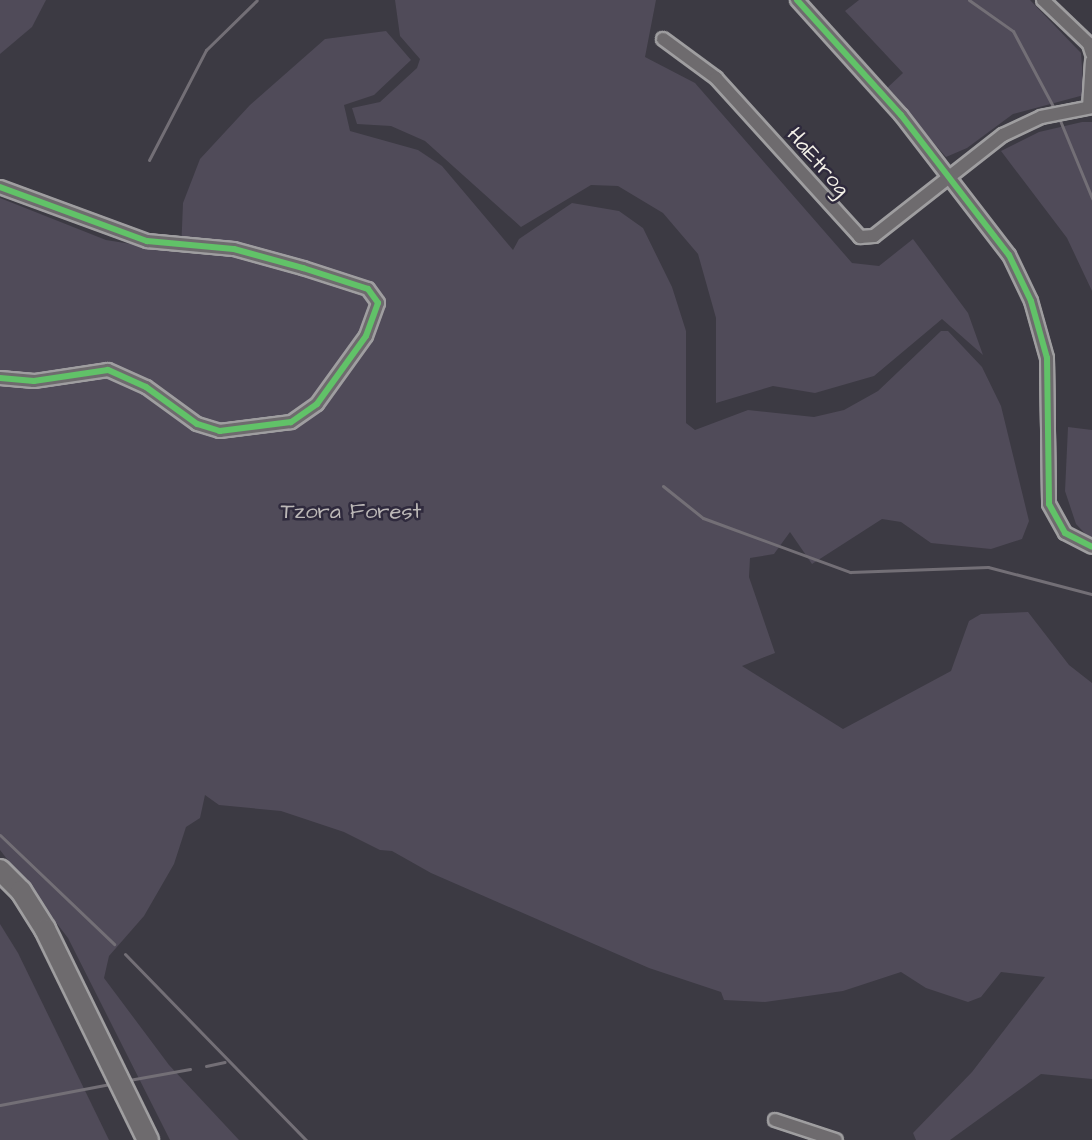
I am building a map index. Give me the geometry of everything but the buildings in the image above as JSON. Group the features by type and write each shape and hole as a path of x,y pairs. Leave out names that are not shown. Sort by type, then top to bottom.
{"highway":[{"path":"0,870 21,891 45,929 148,1140"}],"street":[{"path":"797,0 950,174 997,237 1031,301 1050,383 1049,504 1065,533 1092,547"},
{"path":"1043,0 1089,44 1092,54"},
{"name":"HaEtrog","path":"663,39 716,78 860,237 874,236 950,174"},
{"path":"950,174 1024,124 1091,107 1092,61"},
{"path":"0,187 147,241 234,249 303,268 368,289 378,303 366,336 317,404 291,422 220,431 197,424 146,387 108,370 34,381 0,378"},
{"path":"775,1120 836,1140"}],"green space":[{"path":"0,0 46,0 32,27 0,54"},
{"path":"395,0 656,0 645,57 695,83 852,263 879,266 913,239 968,313 983,355 942,319 874,376 815,393 773,386 716,403 716,318 698,254 663,213 618,186 591,185 521,227 425,141 391,126 357,124 352,108 380,102 417,68 420,59 400,36"},
{"path":"859,0 1030,0 1081,53 1084,95 1013,114 967,148 946,157 886,89 903,73 845,11"},
{"name":"Tzora Forest","path":"386,31 411,60 374,95 344,105 350,131 418,150 442,166 513,250 519,239 572,203 619,211 643,228 672,287 686,331 686,423 695,430 748,410 814,417 844,410 878,391 941,331 948,331 982,367 1001,406 1029,521 1022,539 991,549 931,543 901,522 882,519 812,564 790,532 774,554 750,558 749,577 775,653 742,666 843,729 951,671 969,621 981,614 1028,612 1069,665 1092,683 1092,1079 1041,1074 950,1140 916,1140 913,1133 972,1072 1045,977 1001,972 981,997 968,1002 926,988 901,972 843,991 765,1002 724,1000 721,992 649,968 431,873 392,851 380,850 344,832 281,811 219,805 205,795 200,818 186,827 174,864 144,916 109,956 104,978 169,1065 239,1140 170,1140 68,938 0,850 0,198 106,240 181,252 183,203 200,159 250,105 325,39"},
{"path":"1082,122 1092,122 1092,291 1067,238 1001,151 1039,132"},
{"path":"1068,427 1092,430 1092,541 1076,524 1065,491"},
{"path":"0,924 18,953 109,1140 0,1140"}],"waterway":[{"path":"149,160 206,50 257,0"},
{"path":"969,0 1013,31 1056,112"},
{"path":"1059,118 1092,198"},
{"path":"663,486 703,518 850,572 988,567 1092,594"},
{"path":"0,835 114,944"},
{"path":"125,954 306,1140"},
{"path":"206,1066 225,1062"},
{"path":"129,1080 190,1069"},
{"path":"0,1105 110,1084"}],"cycle path":[{"path":"797,0 901,115 1009,255 1031,301 1047,358 1049,504 1065,533 1092,547"},
{"path":"0,187 147,241 234,249 303,268 368,289 378,303 366,336 317,404 291,422 220,431 197,424 146,387 108,370 34,381 0,378"}]}
